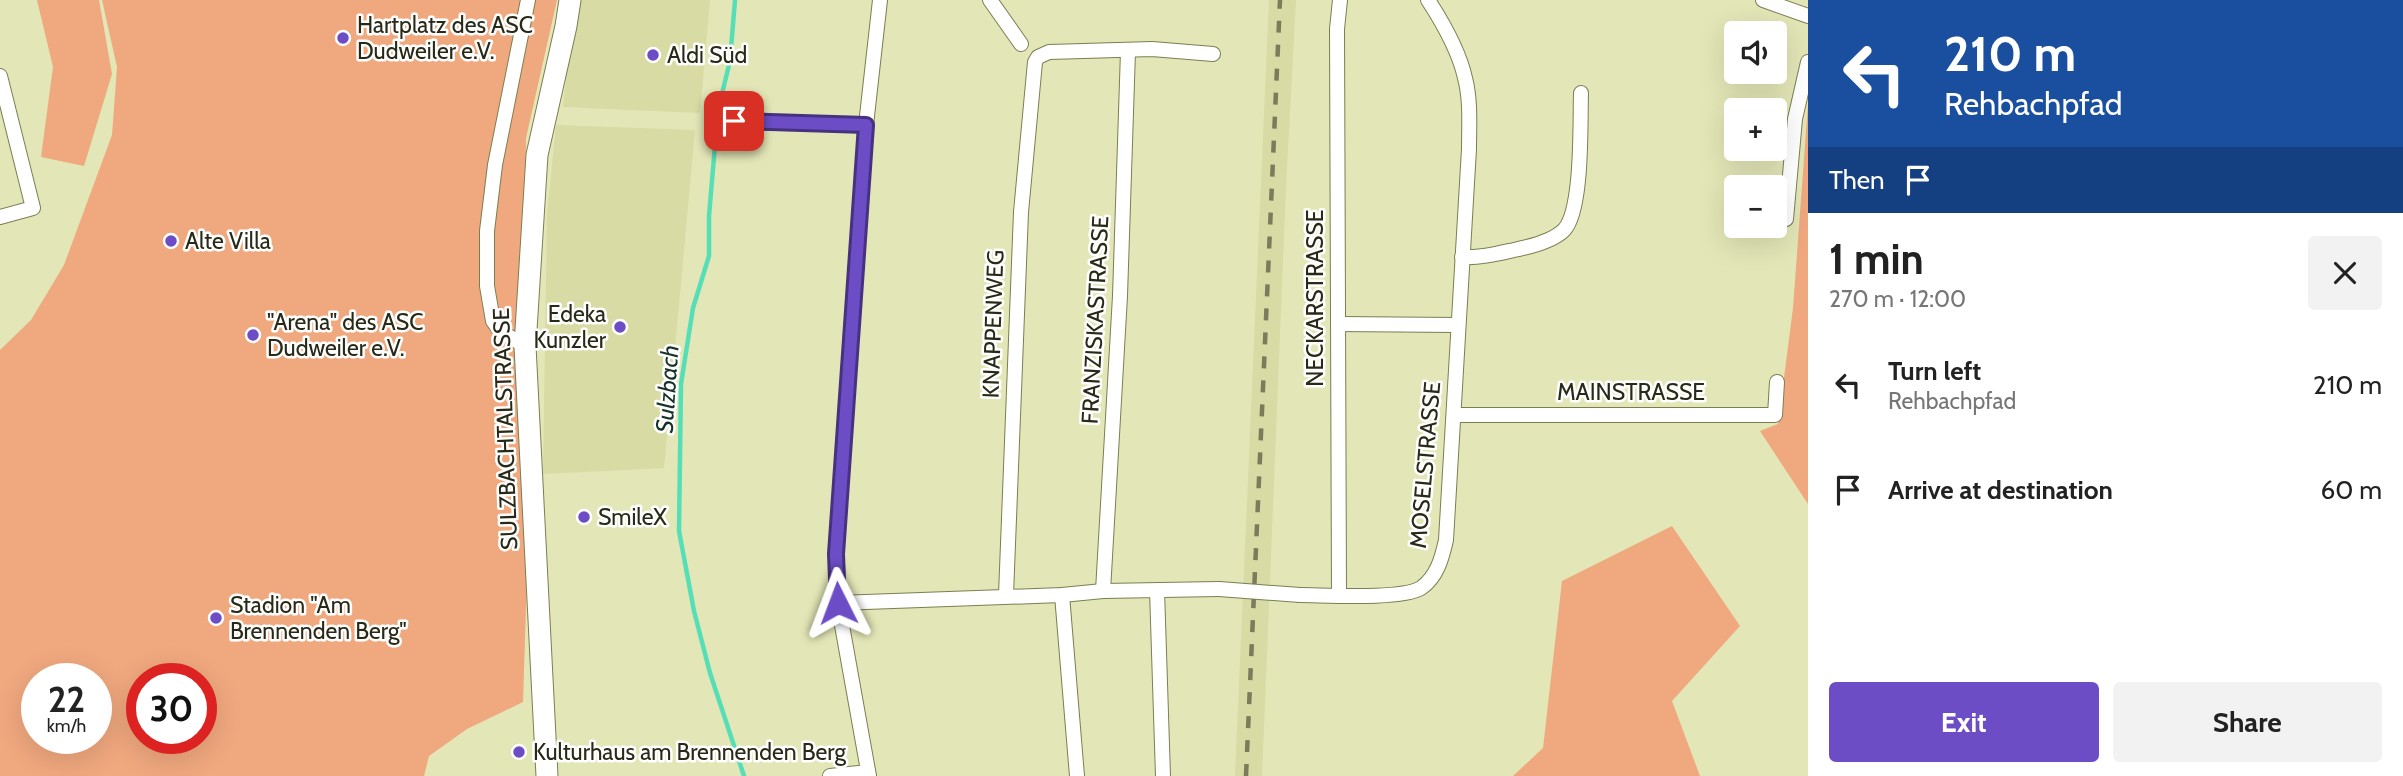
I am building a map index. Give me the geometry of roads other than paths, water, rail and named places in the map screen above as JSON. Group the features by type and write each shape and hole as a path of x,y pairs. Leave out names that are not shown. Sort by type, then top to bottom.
{"main road":[{"name":"SULZBACHTALSTRASSE","path":"547,776 525,346 537,156 570,0"}],"street":[{"path":"525,346 500,331 493,321 487,286 487,231 495,165 528,0"},
{"path":"830,776 868,774 838,603 836,554 866,125 880,0"},
{"path":"990,0 1021,44"},
{"name":"NECKARSTRASSE","path":"1339,596 1337,29 1340,0"},
{"name":"MOSELSTRASSE","path":"838,603 1157,590 1219,589 1339,596 1407,593 1420,588 1434,575 1446,540 1469,111 1465,79 1456,52 1429,0"},
{"path":"1763,0 1808,16"},
{"path":"1128,51 1152,49 1213,54"},
{"name":"KNAPPENWEG","path":"1006,595 1021,212 1035,62 1038,57 1049,52 1128,51"},
{"name":"FRANZISKASTRASSE","path":"1103,591 1121,296 1128,51"},
{"path":"1787,208 1795,119 1808,62"},
{"path":"0,76 3,97 33,208 0,217"},
{"path":"1462,257 1478,258 1528,247 1564,230 1573,213 1578,180 1581,93"},
{"path":"734,121 866,125"},
{"path":"1338,324 1457,325"},
{"name":"MAINSTRASSE","path":"1454,415 1775,415 1777,382"},
{"path":"1157,590 1163,776"},
{"path":"1062,595 1077,776"}],"waterway":[{"name":"Sulzbach","path":"735,0 730,61 718,110 709,216 709,256 693,308 681,384 679,531 694,611 710,673 744,776"}],"railway":[{"path":"1246,776 1280,0"}],"place":[{"name":"Hartplatz des ASC Dudweiler e.V.","path":"343,38"},
{"name":"Aldi Süd","path":"653,55"},
{"name":"Alte Villa","path":"171,241"},
{"name":"Edeka Kunzler","path":"620,327"},
{"name":"\"Arena\" des ASC Dudweiler e.V.","path":"253,335"},
{"name":"SmileX","path":"584,517"},
{"name":"Stadion \"Am Brennenden Berg\"","path":"216,618"},
{"name":"Kulturhaus am Brennenden Berg","path":"519,752"}]}
